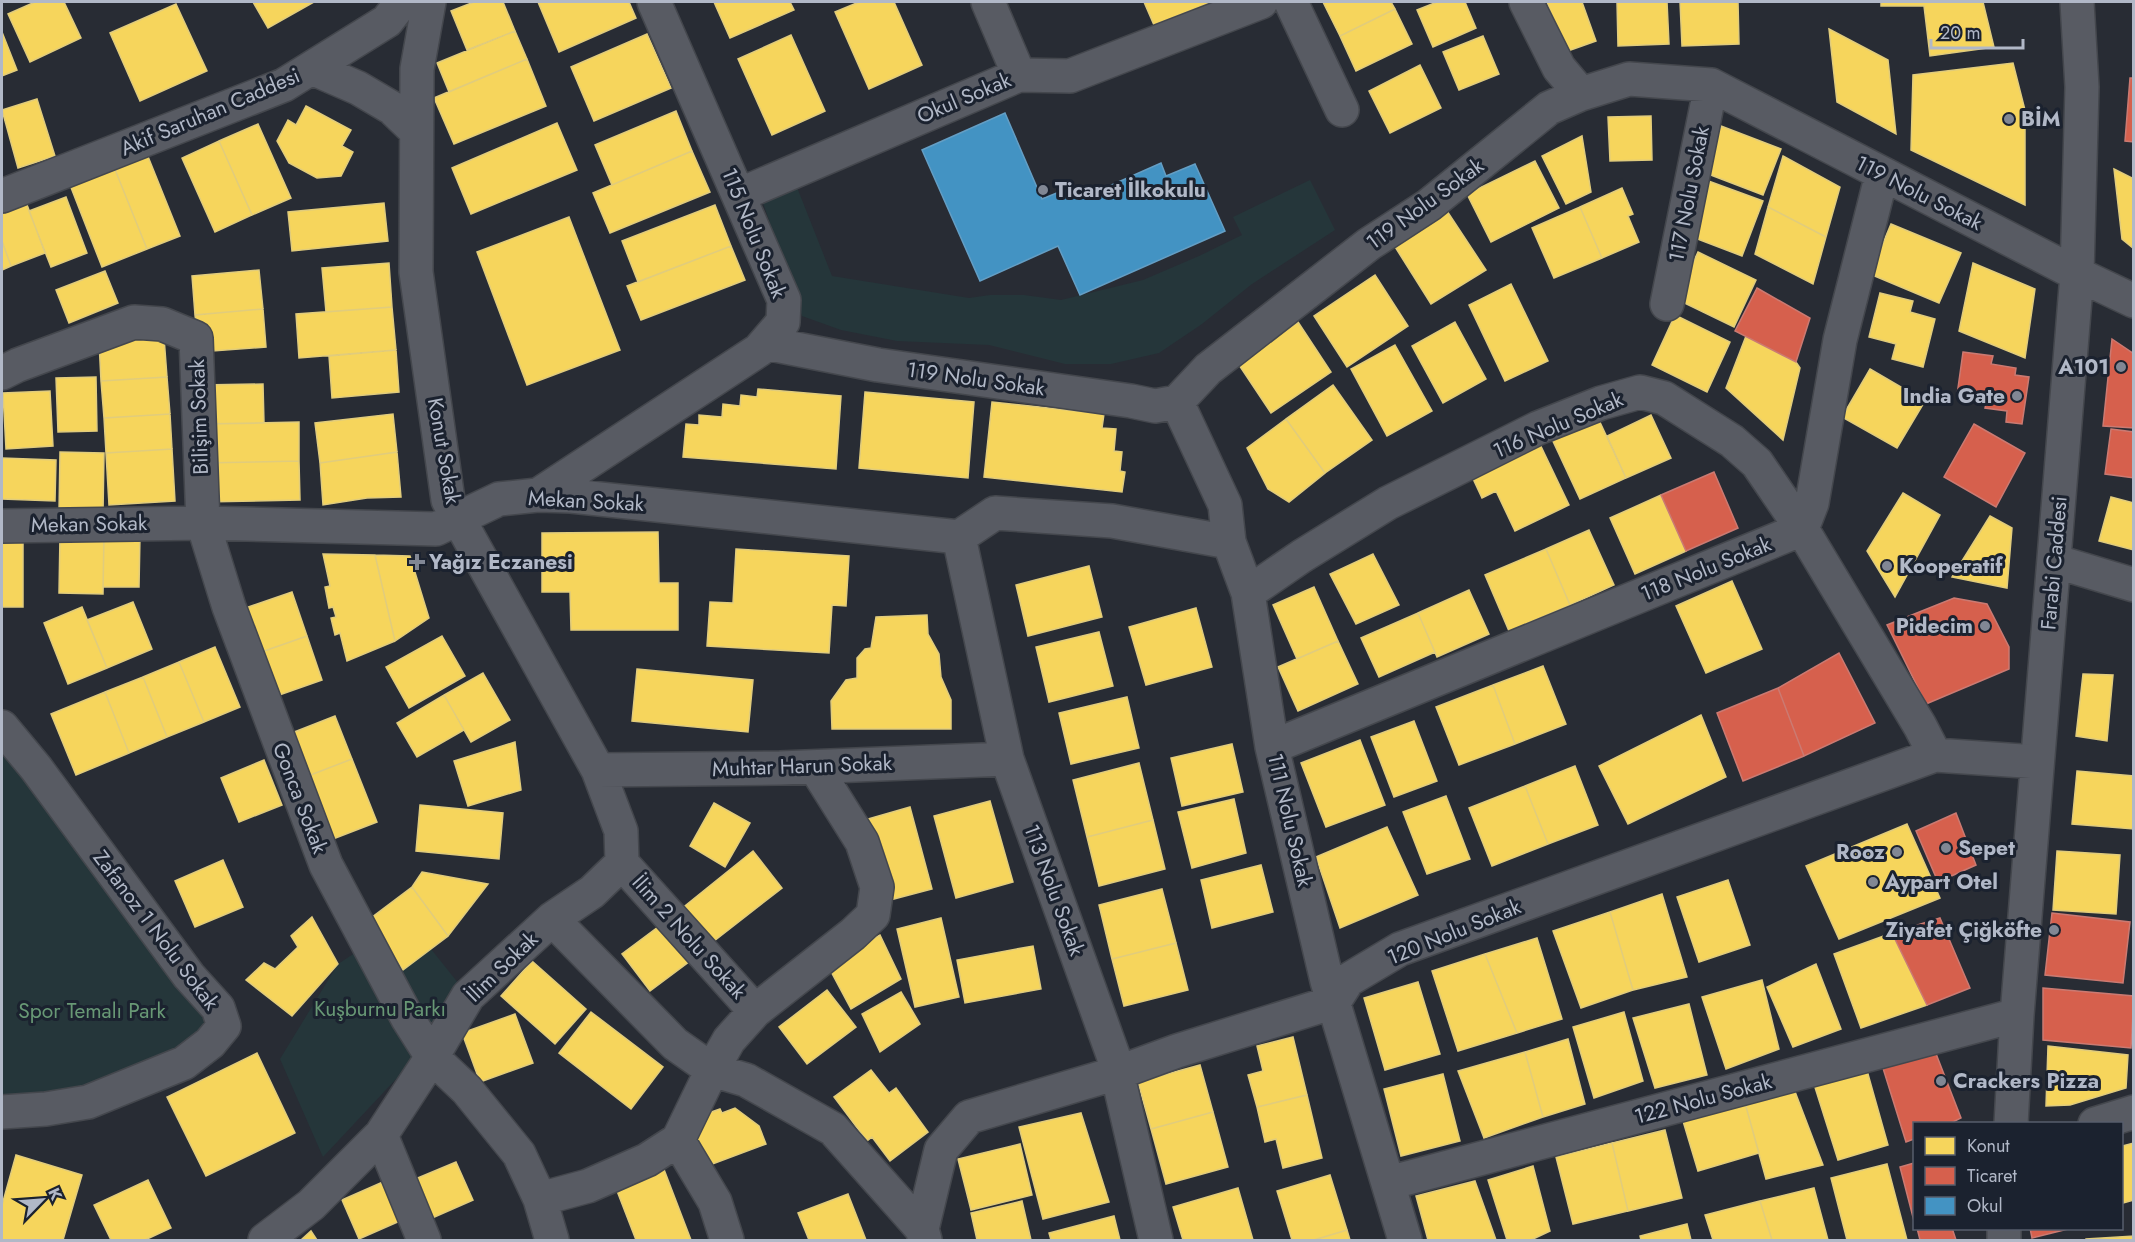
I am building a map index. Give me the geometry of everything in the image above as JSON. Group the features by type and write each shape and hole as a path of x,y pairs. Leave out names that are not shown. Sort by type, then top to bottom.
{"street":[{"name":"Akif Saruhan Caddesi","path":"2,196 284,85 387,21 402,2"},
{"name":"Konut Sokak","path":"429,2 417,69 416,272 448,500 598,770"},
{"name":"115 Nolu Sokak","path":"538,495 759,350 783,322 784,300 654,2"},
{"path":"988,2 1019,75"},
{"name":"Okul Sokak","path":"739,195 1019,75 1070,76 1262,2"},
{"path":"1291,2 1342,110"},
{"path":"1526,2 1559,68 1581,94"},
{"name":"Farabi Caddesi","path":"2011,1122 2017,1015 2077,274 2082,87 2077,2"},
{"path":"312,68 358,88 392,108 416,131"},
{"name":"119 Nolu Sokak","path":"765,343 878,365 1155,406 1177,402 1208,369 1369,244 1429,205 1549,108 1581,94 1629,79 1711,85 2133,302"},
{"name":"117 Nolu Sokak","path":"1667,304 1711,85"},
{"path":"1802,529 1812,502 1840,340 1882,174"},
{"name":"Bilişim Sokak","path":"2,373 18,364 134,322 162,324 196,338 203,523"},
{"name":"116 Nolu Sokak","path":"1248,593 1302,556 1388,503 1538,428 1602,403 1640,392 1664,398 1732,441 1757,463 1802,529 1935,755"},
{"name":"111 Nolu Sokak","path":"1177,402 1225,505 1228,542 1248,593 1272,747 1334,1002 1405,1240"},
{"name":"Mekan Sokak","path":"2,526 203,523 436,530 499,499 538,495 571,496 959,537"},
{"path":"959,537 995,513 1112,521 1228,542"},
{"name":"Gonca Sokak","path":"203,523 229,607 326,865 408,1019 432,1057 467,1090 519,1154 540,1199 552,1240"},
{"name":"118 Nolu Sokak","path":"1272,747 1802,529"},
{"name":"113 Nolu Sokak","path":"959,537 1007,759 1113,1055 1156,1240"},
{"path":"2054,561 2133,585"},
{"name":"Zafanoz 1 Nolu Sokak","path":"2,727 36,768 189,976 218,1008 224,1026 210,1043 184,1063 88,1102 46,1109 2,1112"},
{"name":"120 Nolu Sokak","path":"1334,1002 1348,980 1400,949 1935,755 2037,762"},
{"name":"Muhtar Harun Sokak","path":"598,770 815,767 1007,759"},
{"path":"540,1199 588,1186 647,1160 678,1140 711,1070 729,1041 755,1011 853,934 873,915 877,887 862,842 815,767"},
{"path":"598,770 621,831 622,863"},
{"name":"İlim Sokak","path":"265,1240 311,1205 381,1135 432,1057 468,996 552,919 592,892 622,863"},
{"name":"İlim 2 Nolu Sokak","path":"622,863 755,1011"},
{"path":"552,919 675,1044 711,1070 746,1080 833,1129 924,1235"},
{"path":"924,1235 941,1150 969,1117 1117,1073 1177,1051 1334,1002"},
{"name":"122 Nolu Sokak","path":"1389,1183 2017,1015"},
{"path":"2101,1122 2133,1112"},
{"path":"381,1135 424,1240"},
{"path":"678,1140 715,1202 727,1240"}],"green space":[{"path":"789,167 832,276 969,298 990,295 1024,295 1061,300 1143,280 1242,235 1233,217 1310,180 1335,230 1252,284 1202,324 1159,353 1111,364 1065,364 989,345 897,341 841,330 802,316 762,200"},
{"name":"Spor Temalı Park","path":"2,725 150,941 234,1000 232,1038 2,1119"},
{"name":"Kuşburnu Parkı","path":"407,919 471,999 323,1157 280,1059 338,964"}],"building: Konut":[{"path":"35,2 64,2 81,38 30,62 8,14"},
{"path":"253,2 314,2 268,28"},
{"path":"474,2 503,2 515,31 467,50 451,11"},
{"path":"538,2 629,2 636,18 559,52"},
{"path":"714,2 790,2 794,10 730,38"},
{"path":"859,2 894,2 922,65 869,89 835,12"},
{"path":"1144,2 1212,2 1154,25"},
{"path":"1323,2 1391,2 1395,9 1340,36"},
{"path":"1437,2 1465,2 1476,28 1433,47 1417,10"},
{"path":"1547,2 1582,2 1596,41 1565,52"},
{"path":"1617,2 1667,2 1669,44 1618,46"},
{"path":"1680,2 1738,2 1739,44 1682,46"},
{"path":"1881,2 1983,2 1994,47 1930,56 1924,6 1881,6"},
{"path":"176,4 207,71 140,101 110,33"},
{"path":"1395,9 1412,44 1356,71 1340,36"},
{"path":"1829,29 1888,60 1896,134 1837,102"},
{"path":"515,31 527,59 449,92 437,63"},
{"path":"2,32 17,70 2,76"},
{"path":"647,34 671,88 594,121 571,67"},
{"path":"791,35 825,111 772,135 738,59"},
{"path":"1483,36 1499,74 1459,90 1443,52"},
{"path":"527,59 546,106 454,144 434,98"},
{"path":"2013,63 2025,110 2025,205 1911,150 1913,75"},
{"path":"1420,65 1441,108 1390,133 1369,91"},
{"path":"37,99 55,156 18,168 2,110"},
{"path":"306,106 351,130 342,146 353,152 341,176 317,178 289,163 277,141 288,120 296,125"},
{"path":"676,111 692,151 612,185 595,145"},
{"path":"1651,116 1652,160 1610,161 1608,117"},
{"path":"557,123 577,170 471,214 452,168"},
{"path":"258,124 291,198 252,215 219,141"},
{"path":"1721,126 1781,149 1763,195 1703,172"},
{"path":"1582,136 1591,192 1566,204 1542,156"},
{"path":"219,141 252,215 215,232 182,158"},
{"path":"692,151 710,192 610,233 593,193"},
{"path":"147,154 180,236 147,249 114,167"},
{"path":"1783,156 1840,187 1826,237 1768,207"},
{"path":"1535,161 1559,208 1491,242 1467,194"},
{"path":"114,167 147,249 102,267 70,185"},
{"path":"2114,169 2134,179 2134,249 2122,239"},
{"path":"1703,179 1763,201 1742,256 1682,233"},
{"path":"1622,188 1633,214 1628,216 1639,242 1602,258 1580,207"},
{"path":"23,194 45,253 11,266 2,241 2,202"},
{"path":"66,197 87,253 51,267 29,211"},
{"path":"384,203 388,241 292,251 288,212"},
{"path":"715,205 731,246 638,282 622,241"},
{"path":"1580,207 1602,258 1554,278 1532,228"},
{"path":"1768,207 1826,237 1813,284 1755,254"},
{"path":"1445,208 1486,270 1431,304 1392,242"},
{"path":"569,217 620,350 527,385 477,252"},
{"path":"1891,224 1961,253 1939,303 1870,274"},
{"path":"2,241 11,266 2,270"},
{"path":"731,246 745,280 641,320 627,286"},
{"path":"1698,252 1756,280 1734,327 1676,299"},
{"path":"389,263 392,307 326,312 322,268"},
{"path":"1973,263 2035,289 2025,358 1959,331"},
{"path":"259,270 263,309 195,315 192,276"},
{"path":"105,271 118,303 69,323 56,290"},
{"path":"1375,275 1408,326 1347,367 1314,316"},
{"path":"1511,284 1548,361 1505,381 1469,305"},
{"path":"1880,293 1913,301 1910,312 1935,319 1923,367 1892,359 1896,344 1869,337"},
{"path":"392,307 396,350 299,358 296,314"},
{"path":"263,309 266,347 199,352 195,315"},
{"path":"1675,315 1730,342 1707,392 1652,365"},
{"path":"1298,322 1331,372 1271,413 1237,362"},
{"path":"1455,322 1486,379 1443,403 1412,346"},
{"path":"1746,336 1796,362 1800,368 1783,440 1726,388"},
{"path":"164,337 167,377 101,381 99,341"},
{"path":"1395,345 1432,411 1387,436 1351,369"},
{"path":"396,350 399,392 332,398 329,356"},
{"path":"1870,369 1925,401 1897,448 1842,417"},
{"path":"96,377 97,431 58,432 56,378"},
{"path":"167,377 170,414 104,418 101,381"},
{"path":"263,384 264,423 201,424 201,385"},
{"path":"1333,385 1372,440 1325,473 1286,419"},
{"path":"758,389 841,396 836,469 683,457 686,424 699,425 699,415 722,417 723,404 740,406 741,395 757,397"},
{"path":"50,391 53,446 6,449 3,393"},
{"path":"865,392 974,402 968,478 859,468"},
{"path":"992,402 1104,414 1102,428 1116,429 1114,451 1122,452 1120,471 1125,472 1122,492 984,477"},
{"path":"170,414 172,449 106,453 104,418"},
{"path":"393,414 397,452 320,463 315,423"},
{"path":"1651,415 1671,458 1626,478 1607,436"},
{"path":"1598,418 1626,478 1580,499 1552,439"},
{"path":"1286,419 1325,473 1289,502 1268,489 1247,448"},
{"path":"299,422 299,461 202,463 201,424"},
{"path":"1537,438 1569,505 1515,531 1496,491 1482,498 1469,470"},
{"path":"172,449 175,501 109,505 106,453"},
{"path":"60,452 104,453 103,513 59,512"},
{"path":"397,452 401,497 367,498 323,505 320,463"},
{"path":"2,458 56,460 55,501 2,499"},
{"path":"299,461 300,500 203,502 202,463"},
{"path":"1903,493 1940,515 1895,597 1867,551"},
{"path":"1661,495 1686,551 1635,574 1610,518"},
{"path":"2111,497 2134,503 2134,550 2099,541"},
{"path":"1990,516 2012,528 2007,588 1952,577"},
{"path":"1589,530 1614,585 1570,605 1546,549"},
{"path":"658,532 659,583 678,583 678,630 571,630 570,592 542,592 542,533"},
{"path":"60,535 104,536 103,594 59,593"},
{"path":"104,536 140,536 139,587 103,587"},
{"path":"2,542 23,542 23,607 2,607"},
{"path":"736,549 849,556 846,606 832,605 829,653 707,646 710,602 733,603"},
{"path":"1546,549 1570,605 1509,631 1485,575"},
{"path":"323,554 375,555 395,641 347,661 340,633 335,635 331,618 336,617 333,607 329,608 325,587 330,586"},
{"path":"1373,554 1399,605 1356,624 1330,574"},
{"path":"375,555 410,556 429,618 395,641"},
{"path":"1089,566 1102,617 1028,636 1016,585"},
{"path":"1732,581 1762,649 1706,673 1676,606"},
{"path":"1314,587 1338,641 1297,659 1273,605"},
{"path":"1469,590 1489,634 1437,657 1418,613"},
{"path":"292,592 307,636 250,656 234,612"},
{"path":"133,602 152,649 107,668 87,620"},
{"path":"82,607 107,668 68,684 44,623"},
{"path":"1196,608 1212,667 1146,685 1129,627"},
{"path":"1418,613 1435,652 1379,677 1361,638"},
{"path":"927,615 928,634 939,654 941,677 951,700 951,729 832,729 831,701 846,680 857,678 857,658 865,649 871,648 876,617"},
{"path":"1099,632 1113,686 1049,702 1036,647"},
{"path":"307,636 322,680 265,700 250,656"},
{"path":"442,636 465,676 409,708 386,667"},
{"path":"1338,641 1358,684 1298,711 1278,667"},
{"path":"215,647 240,707 204,722 179,662"},
{"path":"179,662 204,722 167,737 143,677"},
{"path":"1543,666 1566,724 1515,744 1493,685"},
{"path":"637,669 753,680 748,732 632,721"},
{"path":"483,673 510,720 471,742 444,695"},
{"path":"2083,674 2113,675 2107,741 2076,736"},
{"path":"143,677 167,737 129,753 105,692"},
{"path":"1493,685 1515,744 1459,765 1436,707"},
{"path":"105,692 129,753 76,775 51,714"},
{"path":"444,695 464,730 417,757 397,723"},
{"path":"1127,697 1139,748 1071,764 1059,713"},
{"path":"1701,715 1726,777 1628,824 1599,766"},
{"path":"335,716 352,759 295,781 279,738"},
{"path":"1414,721 1437,781 1394,797 1371,737"},
{"path":"1360,740 1385,805 1326,827 1301,763"},
{"path":"515,742 521,790 468,806 454,761"},
{"path":"1232,744 1243,792 1182,806 1171,758"},
{"path":"352,759 377,822 320,844 295,781"},
{"path":"264,760 282,805 239,822 221,778"},
{"path":"1139,763 1153,820 1087,837 1073,780"},
{"path":"1575,766 1598,825 1548,844 1525,786"},
{"path":"2077,771 2134,776 2134,829 2072,824"},
{"path":"1525,786 1548,844 1492,866 1469,808"},
{"path":"1446,796 1470,859 1427,874 1403,812"},
{"path":"1234,799 1246,853 1192,868 1178,812"},
{"path":"990,801 1013,882 956,898 934,816"},
{"path":"714,803 750,823 725,867 690,846"},
{"path":"420,805 503,813 499,859 416,851"},
{"path":"910,807 932,889 890,900 868,819"},
{"path":"1153,820 1165,869 1099,886 1087,837"},
{"name":"Aypart Otel","path":"1907,824 1940,898 1839,939 1806,866"},
{"path":"1387,827 1418,895 1340,928 1316,857"},
{"path":"753,851 782,888 709,945 681,909"},
{"path":"2057,851 2120,855 2116,914 2053,910"},
{"path":"223,860 243,907 195,927 175,881"},
{"path":"1261,865 1273,912 1212,928 1201,880"},
{"path":"422,872 488,884 448,936 412,887"},
{"path":"1728,880 1750,945 1699,962 1677,897"},
{"path":"412,887 448,936 403,970 367,921"},
{"path":"1162,889 1176,943 1112,959 1099,905"},
{"path":"1662,894 1687,977 1633,990 1610,912"},
{"path":"1610,912 1633,990 1581,1008 1553,931"},
{"path":"312,917 338,964 292,1016 246,980 264,963 275,969 298,947 291,936"},
{"path":"941,918 959,997 915,1007 897,929"},
{"path":"662,924 690,961 650,991 622,954"},
{"path":"1892,933 1927,1005 1861,1028 1834,954"},
{"path":"880,935 901,979 851,1009 827,964"},
{"path":"1537,938 1562,1019 1517,1033 1485,954"},
{"path":"1176,943 1188,990 1124,1006 1112,959"},
{"path":"1033,946 1041,989 965,1003 957,960"},
{"path":"1485,954 1517,1033 1458,1051 1432,971"},
{"path":"532,961 586,1009 555,1044 501,996"},
{"path":"1816,964 1841,1029 1793,1047 1767,987"},
{"path":"1762,980 1779,1049 1726,1069 1702,997"},
{"path":"1418,982 1440,1054 1385,1070 1364,998"},
{"path":"827,990 856,1027 807,1064 779,1027"},
{"path":"901,992 920,1024 880,1052 862,1014"},
{"path":"1689,1004 1707,1075 1655,1088 1633,1018"},
{"path":"591,1012 663,1067 631,1109 559,1053"},
{"path":"1624,1012 1643,1081 1594,1098 1573,1027"},
{"path":"515,1014 533,1063 480,1082 462,1033"},
{"path":"1293,1037 1307,1095 1257,1107 1248,1075 1263,1071 1257,1046"},
{"path":"1568,1039 1585,1104 1543,1117 1525,1052"},
{"path":"2048,1046 2128,1055 2126,1088 2070,1105 2046,1106"},
{"path":"1525,1052 1543,1117 1484,1138 1458,1071"},
{"path":"257,1053 295,1133 206,1176 167,1097"},
{"path":"1200,1065 1213,1112 1151,1129 1138,1082"},
{"path":"1866,1067 1888,1145 1838,1160 1813,1081"},
{"path":"871,1070 889,1093 896,1088 928,1132 890,1161 872,1137 867,1141 834,1097"},
{"path":"1443,1074 1460,1141 1401,1156 1384,1089"},
{"path":"1794,1089 1823,1165 1766,1179 1745,1103"},
{"path":"1307,1095 1322,1158 1283,1168 1276,1139 1265,1142 1257,1107"},
{"path":"1745,1103 1759,1153 1698,1171 1683,1121"},
{"path":"735,1108 759,1126 766,1144 699,1169 684,1129 700,1116 720,1109 722,1113"},
{"path":"1213,1112 1228,1167 1166,1184 1151,1129"},
{"path":"1081,1113 1109,1202 1043,1219 1019,1127"},
{"path":"1665,1130 1682,1198 1628,1211 1612,1143"},
{"path":"1612,1143 1628,1211 1573,1224 1556,1157"},
{"path":"2134,1143 2134,1200 2123,1203 2123,1146"},
{"path":"1020,1144 1032,1195 971,1210 958,1159"},
{"path":"16,1155 82,1175 63,1240 2,1240 2,1205"},
{"path":"660,1159 691,1240 636,1240 612,1178"},
{"path":"456,1162 473,1200 430,1219 413,1180"},
{"path":"1887,1164 1907,1240 1847,1240 1831,1178"},
{"path":"1533,1166 1550,1231 1531,1240 1507,1240 1488,1180"},
{"path":"1330,1175 1347,1230 1314,1240 1292,1240 1277,1191"},
{"path":"148,1180 171,1228 145,1240 111,1240 94,1205"},
{"path":"385,1181 402,1220 359,1239 342,1200"},
{"path":"1475,1181 1496,1240 1428,1240 1416,1196"},
{"path":"1238,1188 1253,1240 1183,1240 1173,1207"},
{"path":"1814,1188 1828,1240 1772,1240 1760,1201"},
{"path":"848,1194 866,1240 809,1240 798,1213"},
{"path":"1022,1201 1031,1240 977,1240 971,1213"},
{"path":"1760,1201 1772,1240 1713,1240 1705,1215"},
{"path":"1114,1216 1120,1240 1051,1240 1049,1233"},
{"path":"1687,1224 1691,1240 1641,1240 1640,1236"},
{"path":"1347,1230 1350,1240 1314,1240"},
{"path":"311,1231 317,1240 301,1240"},
{"path":"2134,1236 2134,1240 2086,1240 2086,1239"}],"building: Ticaret":[{"path":"2130,78 2134,78 2134,142 2125,141"},
{"path":"1757,288 1810,318 1796,362 1735,331"},
{"path":"2112,339 2134,354 2134,428 2103,426"},
{"path":"1963,352 1993,356 1991,364 2016,368 2015,375 2029,377 2022,424 2006,422 2007,411 1985,408 1987,399 1957,395"},
{"path":"1974,424 2025,453 1996,507 1944,477"},
{"path":"2111,429 2134,432 2134,478 2105,474"},
{"path":"1714,472 1738,528 1686,551 1661,495"},
{"path":"1954,598 1987,604 2009,647 2009,669 1926,704 1887,625"},
{"path":"1839,653 1875,723 1804,756 1778,688"},
{"path":"1778,688 1804,756 1743,781 1717,713"},
{"name":"Sepet","path":"1956,813 1976,865 1938,882 1916,831"},
{"path":"2052,913 2130,922 2123,983 2045,975"},
{"path":"1940,918 1970,988 1927,1005 1892,933"},
{"path":"2043,988 2134,996 2131,1048 2043,1040"},
{"path":"1933,1046 1961,1118 1953,1122 1913,1122 1913,1139 1906,1142 1882,1065"},
{"path":"1913,1163 1913,1217 1900,1167"},
{"path":"1918,1230 1953,1230 1956,1240 1920,1240"},
{"path":"2030,1230 2064,1230 2032,1238"}],"building: Okul":[{"path":"1005,113 1042,199 1074,186 1080,199 1161,163 1166,176 1195,164 1225,231 1080,295 1058,246 980,281 922,150"}],"place":[{"name":"BİM","path":"2009,119"},
{"name":"Ticaret İlkokulu","path":"1043,190"},
{"name":"A101","path":"2121,367"},
{"name":"India Gate","path":"2017,396"},
{"name":"Yağız Eczanesi","path":"417,562"},
{"name":"Kooperatif","path":"1887,566"},
{"name":"Pidecim","path":"1985,626"},
{"name":"Sepet","path":"1946,848"},
{"name":"Rooz","path":"1897,852"},
{"name":"Aypart Otel","path":"1873,882"},
{"name":"Ziyafet Çiğköfte","path":"2054,930"},
{"name":"Crackers Pizza","path":"1941,1081"}]}
